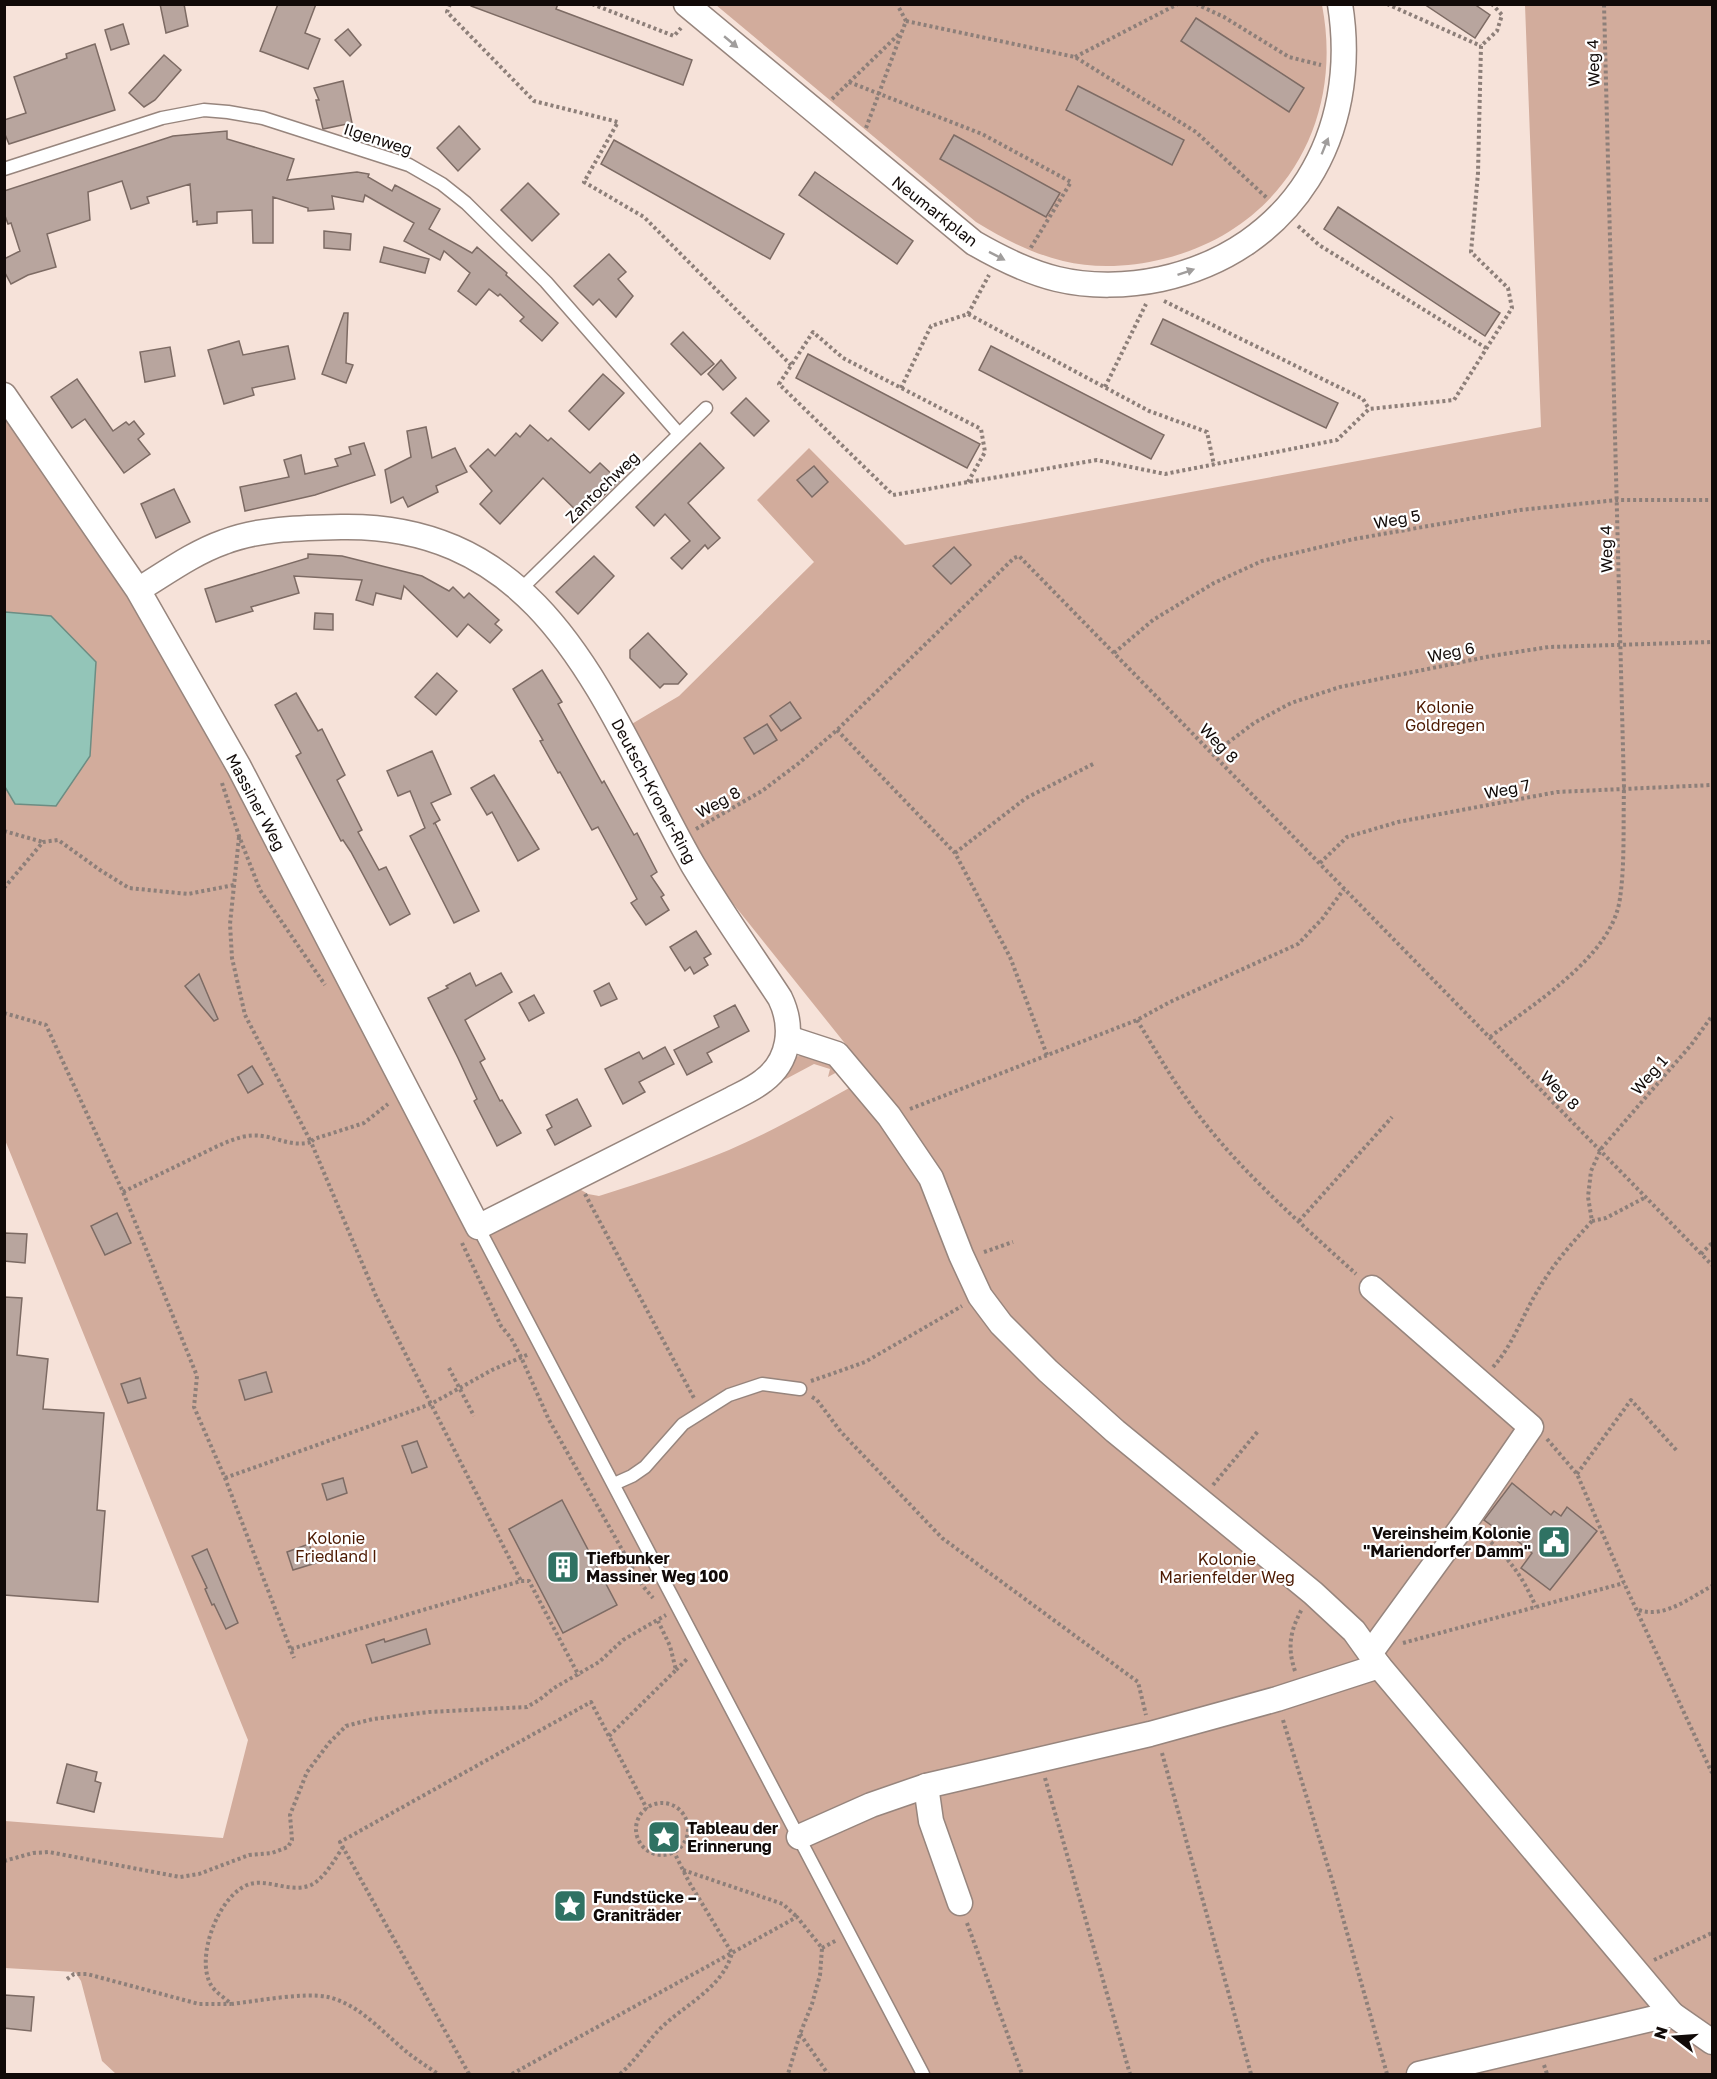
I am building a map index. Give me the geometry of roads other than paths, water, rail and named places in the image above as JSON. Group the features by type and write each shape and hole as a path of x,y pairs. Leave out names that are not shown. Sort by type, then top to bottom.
{"street":[{"name":"Neumarkplan","path":"686,13 974,243 1022,267 1057,279 1088,284 1120,284 1183,274 1211,263 1242,247 1264,231 1295,200 1310,180 1335,120 1342,89 1343,22 1340,4"},
{"name":"Massiner Weg","path":"4,395 138,591 239,767 469,1232"},
{"name":"Deutsch-Kroner-Ring","path":"138,591 210,548 233,539 275,531 346,527 389,530 429,537 480,560 520,590 551,621 598,688 693,865 780,998 786,1010 788,1038 786,1048 777,1068 762,1082 469,1232"},
{"path":"788,1038 837,1054 889,1116 931,1178 980,1296 1000,1324 1115,1431 1313,1593 1354,1631 1671,2014 1713,2042"},
{"path":"800,1837 871,1805 926,1786 1153,1733 1277,1699 1302,1691 1375,1659 1530,1427 1372,1288"},
{"path":"926,1786 931,1821 960,1903"},
{"path":"1419,2074 1671,2014"}],"lane":[{"name":"Ilgenweg","path":"4,169 162,118 204,110 263,118 409,165 442,184 466,203 546,282 679,434"},
{"name":"Zantochweg","path":"520,590 706,408"},
{"path":"469,1232 542,1349 923,2074"},
{"path":"614,1484 645,1467 683,1425 729,1395 762,1383 800,1389"}],"water":[{"path":"5,612 51,616 96,662 90,756 56,806 15,804 5,787"}],"place":[{"name":"Vereinsheim Kolonie \"Mariendorfer Damm\"","path":"1554,1542"},
{"name":"Tiefbunker Massiner Weg 100","path":"563,1567"},
{"name":"Tableau der Erinnerung","path":"664,1837"},
{"name":"Fundstücke – Graniträder","path":"570,1906"}],"park label":[{"name":"Kolonie Goldregen","path":"1445,716"},
{"name":"Kolonie Friedland I","path":"336,1547"},
{"name":"Kolonie Marienfelder Weg","path":"1227,1568"}]}
